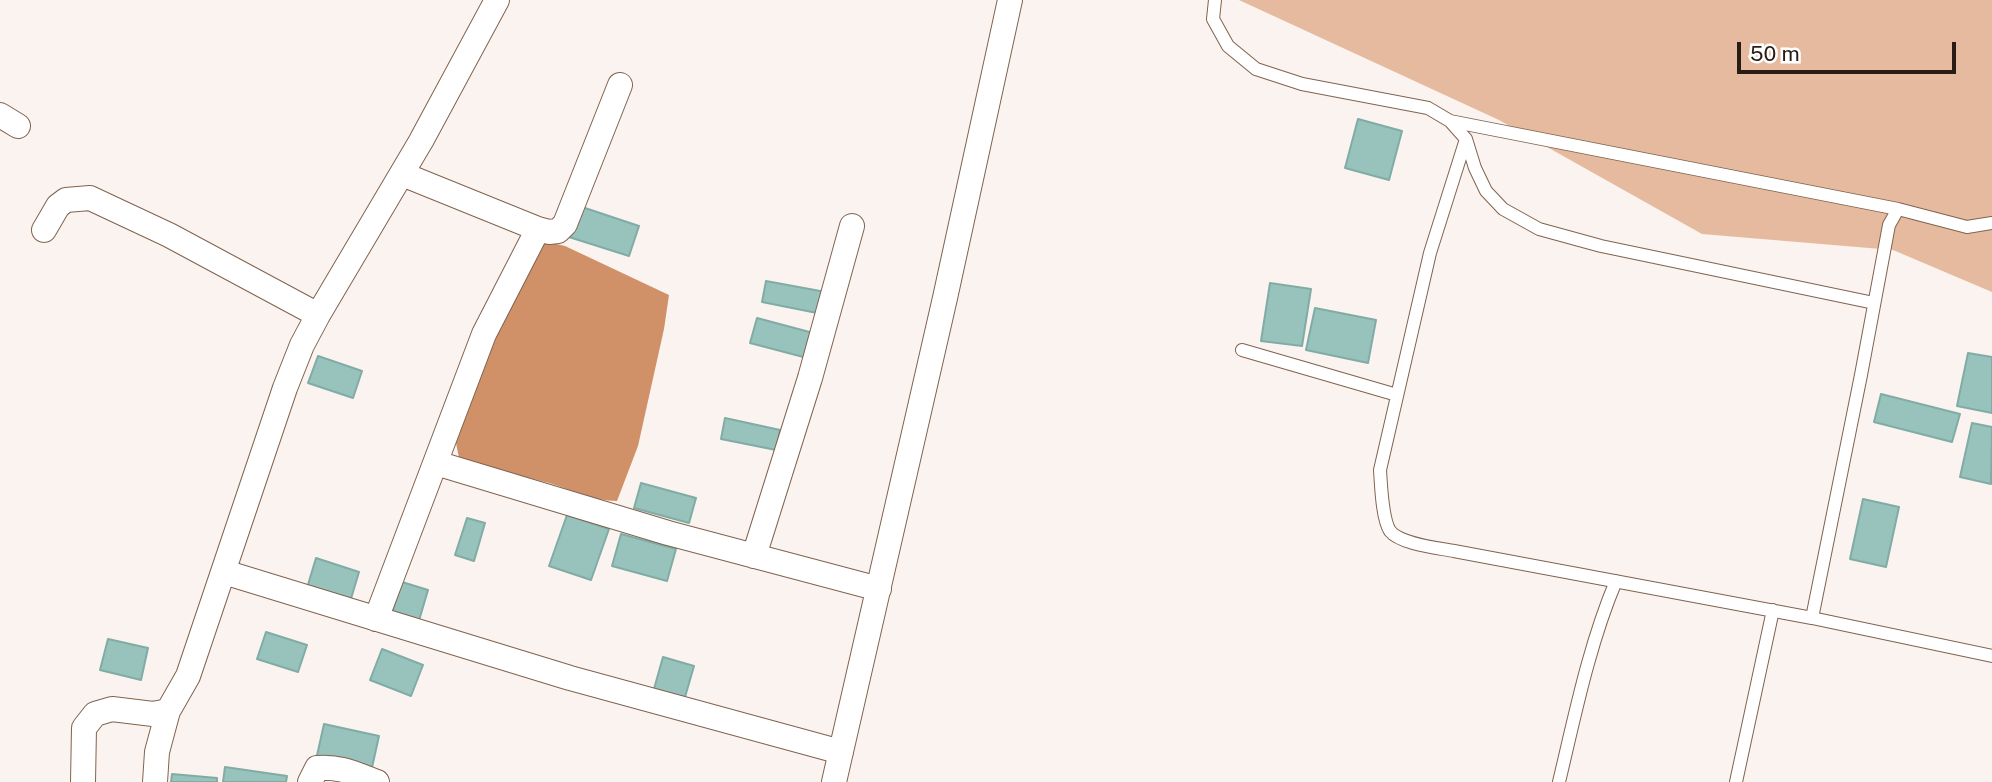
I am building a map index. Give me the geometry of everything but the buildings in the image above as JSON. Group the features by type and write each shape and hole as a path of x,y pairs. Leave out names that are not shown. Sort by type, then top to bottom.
{"street":[{"path":"155,782 157,752 168,711 188,676 302,345 402,174 497,0"},
{"path":"834,782 1010,0"},
{"path":"402,174 538,229 558,231 565,224 620,85"},
{"path":"44,230 58,206 66,200 90,198 169,235 318,315"},
{"path":"754,556 810,378 852,226"},
{"path":"376,619 484,334 538,229"},
{"path":"436,463 668,533 879,589"},
{"path":"224,572 639,698 841,752"},
{"path":"83,782 84,729 95,714 112,709 153,714 168,711"},
{"path":"310,782 317,768 328,767 337,767 377,782"}],"lane":[{"path":"1215,0 1213,19 1228,46 1256,69 1302,84 1429,108 1450,121 1466,139 1475,169 1486,191 1503,209 1539,229 1601,246 1874,303"},
{"path":"1450,121 1898,209 1967,227 1992,223"},
{"path":"1466,139 1430,253 1380,470 1383,506 1390,531 1403,540 1773,610 1992,656"},
{"path":"1812,618 1889,225 1898,209"},
{"path":"1242,350 1397,395"},
{"path":"1559,782 1605,608 1616,582"},
{"path":"1736,782 1773,610"}],"shaded area":[{"path":"1239,0 1992,0 1992,292 1893,250 1702,234 1499,120"},
{"path":"544,241 565,246 669,295 638,446 617,501 591,497 459,458 455,438 506,313"}]}
